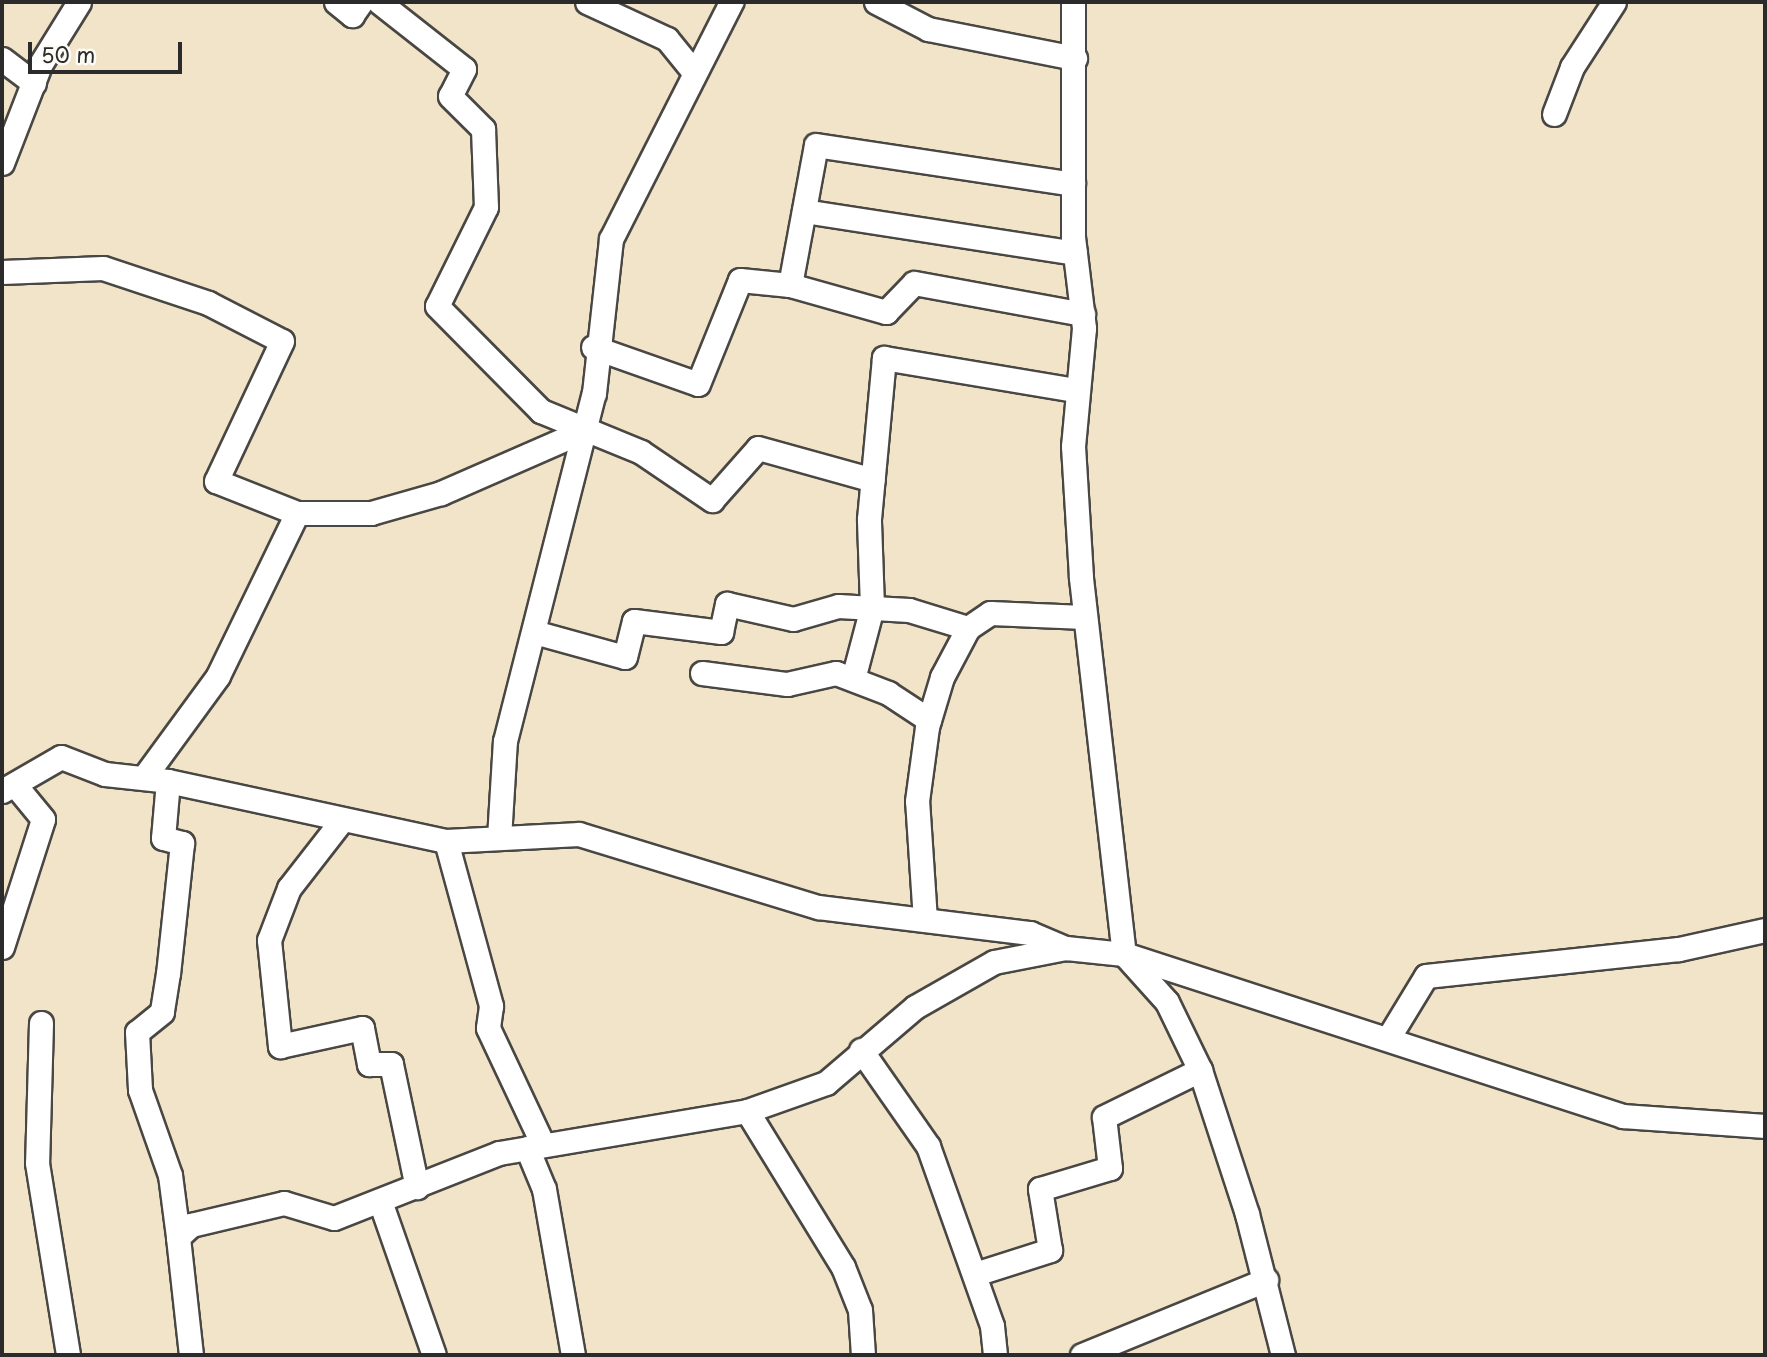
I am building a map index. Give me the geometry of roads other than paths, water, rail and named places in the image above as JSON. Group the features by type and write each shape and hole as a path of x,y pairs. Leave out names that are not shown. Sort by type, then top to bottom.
{"street":[{"path":"2,163 9,130 79,2"},
{"path":"336,2 352,15 361,2"},
{"path":"379,2 464,69 450,96 483,130 486,207 437,306 541,411 641,452 712,500 758,448 873,480"},
{"path":"587,2 667,40 691,71"},
{"path":"499,838 505,741 584,430 611,239 691,71 730,2"},
{"path":"876,2 929,29 1074,58"},
{"path":"1073,2 1075,253 1083,314 1073,446 1086,617 1124,954 1167,1002 1200,1070 1266,1280 1283,1355"},
{"path":"1554,114 1572,67 1614,2"},
{"path":"2,59 34,83"},
{"path":"790,285 816,145 1073,184"},
{"path":"804,211 1075,253"},
{"path":"2,272 103,268 208,303 282,341 216,481 297,513 371,513 441,493 584,430"},
{"path":"596,348 698,384 740,280 790,285 886,312 914,283 1083,314"},
{"path":"853,679 872,607 873,480 884,358 1076,390"},
{"path":"144,777 218,677 297,513"},
{"path":"534,632 625,657 634,621 722,632 727,604 793,620 838,606 909,610 968,628"},
{"path":"925,920 917,801 929,720 968,628 990,613 1086,617"},
{"path":"702,673 787,684 836,673 888,693 929,720"},
{"path":"2,947 17,885 43,819 8,788 61,757 105,774 168,781 446,841 579,834 818,907 1030,933 1066,948 1124,954 1390,1035 1623,1116 1765,1126"},
{"path":"168,781 163,838 182,843 168,973 163,1013 137,1032 140,1090 170,1175 191,1355"},
{"path":"342,820 289,888 269,940 279,1045 362,1028 369,1064 391,1064 417,1187"},
{"path":"446,841 491,1006 488,1028 535,1146 573,1355"},
{"path":"1390,1035 1426,976 1679,949 1765,930"},
{"path":"178,1237 191,1225 218,1223 249,1208 284,1203 334,1218 535,1146 747,1111 826,1083 861,1050 915,1007 994,962 1066,948"},
{"path":"41,1023 37,1163 68,1355"},
{"path":"861,1050 928,1146 975,1274 995,1355"},
{"path":"975,1274 1050,1250 1040,1189 1110,1168 1104,1117 1200,1070"},
{"path":"747,1111 843,1267 860,1310 863,1355"},
{"path":"380,1201 434,1355"},
{"path":"1082,1355 1266,1280"}]}
